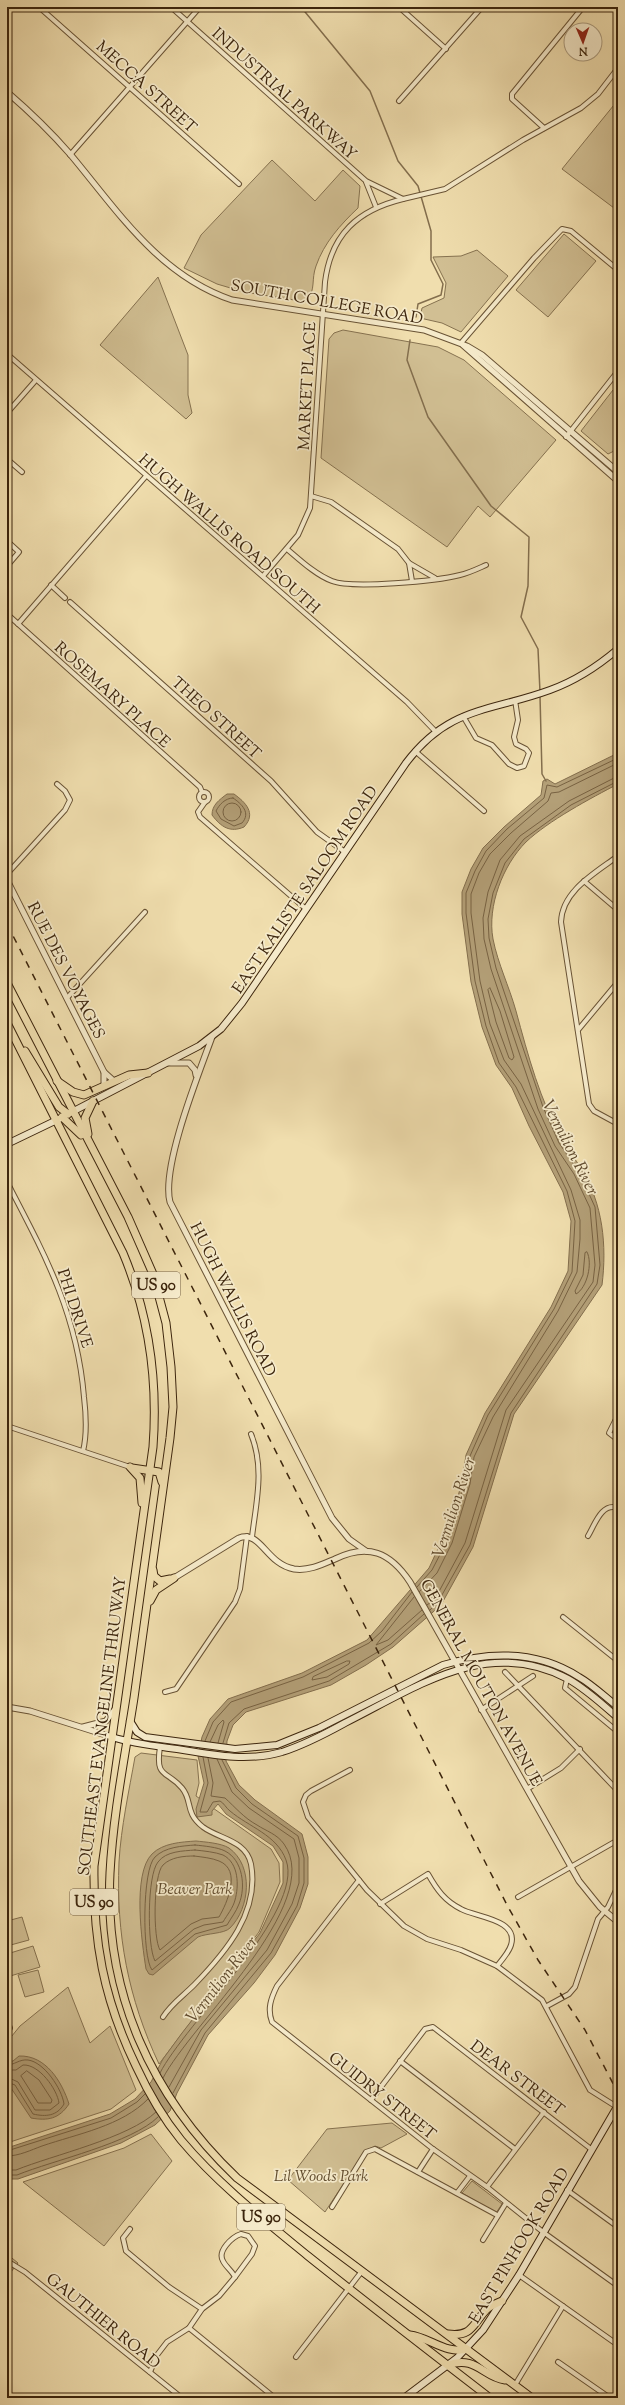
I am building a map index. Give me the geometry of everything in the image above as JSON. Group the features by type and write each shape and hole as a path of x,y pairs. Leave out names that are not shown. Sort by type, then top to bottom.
{"highway":[{"name":"US 90","path":"7,983 56,1080 65,1116 88,1142 147,1259 166,1323 171,1367 172,1407 145,1619"},
{"path":"8,1025 39,1072 65,1116 88,1142"},
{"name":"SOUTHEAST EVANGELINE THRUWAY","path":"8,1025 65,1116 123,1253 144,1318 151,1354 155,1396 154,1430 148,1488 95,1849 94,1916 100,1965 109,2002 117,2026 145,2086 180,2138 232,2192 348,2288 490,2398"},
{"path":"56,1080 79,1094 84,1095 129,1075 148,1073"},
{"path":"93,1101 87,1110 85,1124 100,1164"},
{"path":"130,1467 150,1470 161,1475 162,1494"},
{"path":"130,1467 136,1472 141,1480 142,1526"},
{"path":"148,1488 150,1484 156,1483 162,1494"},
{"path":"152,1568 154,1576 160,1581 174,1578"},
{"path":"145,1619 153,1594 174,1578"},
{"name":"SOUTHEAST EVANGELINE THRUWAY","path":"127,1742 145,1619"},
{"name":"US 90","path":"127,1742 110,1873 110,1905 118,1971 133,2027 162,2087 196,2135 218,2160 249,2188 362,2270 532,2398"},
{"path":"448,2334 465,2333 472,2328 487,2309 502,2301"},
{"path":"410,2335 419,2336 452,2350 466,2349"},
{"path":"448,2365 459,2362 466,2363 487,2371 499,2379 508,2380"}],"main road":[{"name":"EAST KALISTE SALOOM ROAD","path":"7,1144 65,1116 169,1062 212,1037 230,1020 415,751 436,732 463,716 551,690 594,667 618,649"},
{"path":"130,1721 133,1728 140,1735 183,1742 250,1749 288,1742 328,1724 436,1668 455,1661 480,1656 520,1655 545,1661 571,1672 586,1681 618,1707"},
{"path":"112,1737 127,1742 228,1757 250,1757 282,1752 324,1734 432,1678 458,1668 487,1663 516,1663 544,1669 567,1679 584,1690 618,1718"},
{"path":"567,1679 571,1672"},
{"path":"328,1724 331,1730"},
{"path":"320,1727 324,1734"},
{"name":"EAST PINHOOK ROAD","path":"404,2398 448,2365 466,2349 483,2330 518,2275 617,2106"}],"street":[{"name":"MECCA STREET","path":"39,7 239,184"},
{"name":"INDUSTRIAL PARKWAY","path":"171,7 366,182 405,199"},
{"path":"70,155 200,7"},
{"path":"399,7 446,49"},
{"path":"399,101 482,7"},
{"path":"544,128 512,99 512,94 583,7"},
{"path":"405,199 434,193 452,185 544,128 585,105 598,94 618,68"},
{"name":"SOUTH COLLEGE ROAD","path":"7,92 48,129 146,244 184,277 214,293 232,300 424,330 460,343 482,355 618,472"},
{"name":"INDUSTRIAL PARKWAY","path":"366,182 376,207"},
{"name":"MARKET PLACE","path":"263,576 287,549 302,528 311,496 326,269 333,250 342,234 352,223 376,207 405,199"},
{"path":"460,343 538,253 558,232 565,228 571,231 618,270"},
{"name":"SOUTH COLLEGE ROAD","path":"460,343 618,481"},
{"name":"HUGH WALLIS ROAD SOUTH","path":"7,354 263,576 423,717 436,732"},
{"path":"566,437 618,371"},
{"path":"7,413 36,380"},
{"path":"7,459 22,472"},
{"path":"18,624 146,476"},
{"path":"311,496 331,502 398,549 409,563 424,574 436,579"},
{"path":"7,541 19,552 7,566"},
{"path":"287,549 333,582 376,584 436,579 462,575 486,565"},
{"path":"409,563 412,581"},
{"path":"51,586 65,598"},
{"name":"THEO STREET","path":"70,602 271,781 317,832 345,852"},
{"name":"ROSEMARY PLACE","path":"7,614 200,787 202,792 209,795 198,812 200,817 306,909"},
{"path":"463,716 476,738 492,745 509,764 517,768 522,767 526,764 529,753 526,749 516,744 514,740 518,720 515,700"},
{"path":"415,751 484,811"},
{"path":"7,874 65,810 70,800 65,791 57,784"},
{"name":"ROSEMARY PLACE","path":"202,792 199,799 205,802"},
{"path":"618,856 584,881 565,903 561,913 563,938 589,1104 594,1111 618,1124"},
{"name":"RUE DES VOYAGES","path":"7,880 104,1072"},
{"path":"584,881 618,910"},
{"path":"67,998 145,912"},
{"path":"578,1030 618,982"},
{"name":"HUGH WALLIS ROAD","path":"212,1037 196,1078 169,1172 168,1189 170,1202 332,1518 348,1538 367,1551"},
{"path":"169,1062 190,1064 195,1070 196,1078"},
{"path":"104,1072 114,1081"},
{"path":"104,1072 104,1086"},
{"name":"PHI DRIVE","path":"7,1182 53,1271 72,1324 83,1381 85,1407 83,1451"},
{"path":"618,1415 609,1433 618,1440"},
{"path":"7,1426 130,1467"},
{"path":"165,1692 176,1689 235,1602 240,1589 259,1475 257,1450 251,1434"},
{"path":"588,1536 605,1508 612,1506 618,1508"},
{"path":"174,1578 234,1541 249,1536"},
{"name":"GENERAL MOUTON AVENUE","path":"249,1536 272,1558 293,1568 314,1568 346,1554 367,1551 382,1555 394,1562 410,1582 571,1867 587,1892 604,1911 618,1922"},
{"path":"346,1554 350,1547 348,1538"},
{"path":"563,1617 618,1661"},
{"path":"505,1672 580,1749 618,1791"},
{"path":"481,1710 533,1676"},
{"path":"567,1679 565,1688 618,1732"},
{"path":"7,1707 30,1711 112,1737"},
{"path":"82,1728 106,1721 117,1707"},
{"path":"160,1747 158,1757 160,1768 163,1774 184,1792 192,1816 204,1828 238,1844 246,1853 251,1865 252,1886 250,1906 240,1927 195,1984 172,2004 163,2017"},
{"path":"527,1789 562,1768 580,1749"},
{"path":"350,1770 308,1793 304,1798 303,1806 306,1815 380,1904 404,1926 419,1936 498,1966 536,1994 547,2006 590,2090 617,2106"},
{"path":"518,1896 618,1840"},
{"path":"380,1904 428,1874 439,1892 449,1902 469,1913 496,1920 505,1926 511,1937 511,1944 498,1966"},
{"name":"GUIDRY STREET","path":"359,1880 277,1986 270,2011 276,2026 433,2149 487,2187 542,2232 618,2286"},
{"path":"547,2006 569,1994 575,1987 598,1919 618,1886"},
{"path":"7,2021 10,2028 7,2034"},
{"name":"DEAR STREET","path":"400,2061 428,2026 432,2027 591,2149"},
{"path":"371,2100 400,2061 515,2149"},
{"path":"487,2187 544,2112"},
{"path":"332,2207 366,2152 375,2149 497,2216"},
{"path":"418,2172 433,2149"},
{"path":"457,2194 470,2176"},
{"path":"567,2190 618,2227"},
{"path":"483,2240 506,2203"},
{"path":"130,2229 123,2238 126,2251 169,2287 202,2309"},
{"path":"150,2372 157,2355 167,2342 189,2328 202,2309 219,2296 235,2277 252,2254 255,2246 251,2238 243,2234 233,2238 222,2253 222,2260 235,2277"},
{"path":"7,2270 9,2262"},
{"name":"GAUTHIER ROAD","path":"9,2262 25,2272 182,2398"},
{"path":"296,2357 362,2270"},
{"path":"518,2275 618,2345"},
{"path":"515,2385 563,2306"},
{"path":"189,2328 275,2398"},
{"path":"558,2362 610,2398"}],"green space":[{"path":"618,100 618,211 562,169"},
{"path":"272,160 315,201 343,170 360,186 358,208 328,242 319,258 316,266 312,292 307,302 244,292 217,284 184,268 201,235"},
{"path":"564,234 596,261 548,317 516,290"},
{"path":"477,250 508,276 461,332 442,323 420,318 422,308 444,298 446,283 433,257 461,256"},
{"path":"158,277 188,355 188,395 192,413 186,419 100,345"},
{"path":"343,330 438,347 464,360 556,440 490,517 478,506 447,547 321,458 329,339 334,333"},
{"path":"613,390 618,394 618,449 608,454 581,431"},
{"name":"Beaver Park","path":"141,1753 197,1760 199,1783 196,1796 271,1849 279,1863 280,1882 259,1932 159,2064 139,2015 132,1990 122,1940 120,1915 119,1862 122,1836 135,1757"},
{"path":"22,1917 29,1940 7,1946 7,1921"},
{"path":"33,1946 40,1967 7,1977 7,1954"},
{"path":"38,1970 44,1992 25,1997 18,1975"},
{"path":"68,1987 90,2043 110,2026 136,2090 111,2109 7,2143 7,2042 20,2026"},
{"name":"Lil Woods Park","path":"392,2123 407,2134 381,2148 375,2146 365,2151 325,2212 288,2180 327,2129"},
{"path":"151,2134 172,2161 104,2246 23,2182 124,2148"},
{"path":"472,2181 502,2204 496,2213 462,2193"},
{"path":"7,2254 18,2263 7,2277"},
{"path":"7,2349 10,2370 7,2376"}],"water":[{"path":"618,753 618,784 558,818 526,842 510,862 504,874 492,913 493,939 541,1094 565,1145 579,1165 588,1182 599,1210 602,1225 604,1255 602,1285 514,1414 473,1547 441,1605 393,1647 366,1665 331,1685 246,1712 233,1725 227,1741 226,1761 239,1785 255,1800 302,1834 308,1857 308,1884 300,1908 275,1955 254,1983 208,2035 177,2093 170,2111 155,2125 121,2143 18,2179 7,2179 7,2148 110,2114 135,2099 151,2082 163,2059 182,2033 260,1933 283,1883 283,1862 273,1846 226,1814 218,1804 212,1811 212,1815 197,1817 196,1809 204,1783 198,1756 202,1737 210,1719 228,1699 302,1673 367,1640 429,1568 451,1521 462,1482 466,1455 485,1413 551,1307 568,1271 571,1221 563,1192 529,1126 512,1088 496,1065 482,1027 471,982 462,914 462,892 471,869 483,848 504,827 541,795 543,781 547,779 555,784"},
{"path":"227,794 234,794 248,808 248,822 244,827 239,829 226,828 222,826 212,815 212,811 215,806"},
{"path":"196,1841 226,1846 237,1856 243,1865 246,1876 246,1887 242,1910 237,1920 230,1928 198,1937 153,1975 149,1974 146,1969 144,1957 140,1909 142,1877 146,1864 152,1854 161,1847"},
{"path":"19,2056 37,2060 52,2071 62,2087 69,2104 57,2116 48,2119 31,2118 11,2088 7,2086 7,2062 13,2061"}],"waterway":[{"path":"301,7 370,91 398,161 418,186 431,231 431,260 443,284 441,295 418,304 416,317"},
{"path":"410,340 407,360 428,417 491,506 529,537 528,586 521,617 538,649 540,692"},
{"path":"540,696 542,774 546,781"}],"railway":[{"path":"7,924 507,1905 538,1960 585,2030 618,2093"}],"water label":[{"name":"Vermilion River","path":"571,1147"},
{"name":"Vermilion River","path":"453,1507"},
{"name":"Vermilion River","path":"221,1979"}]}
